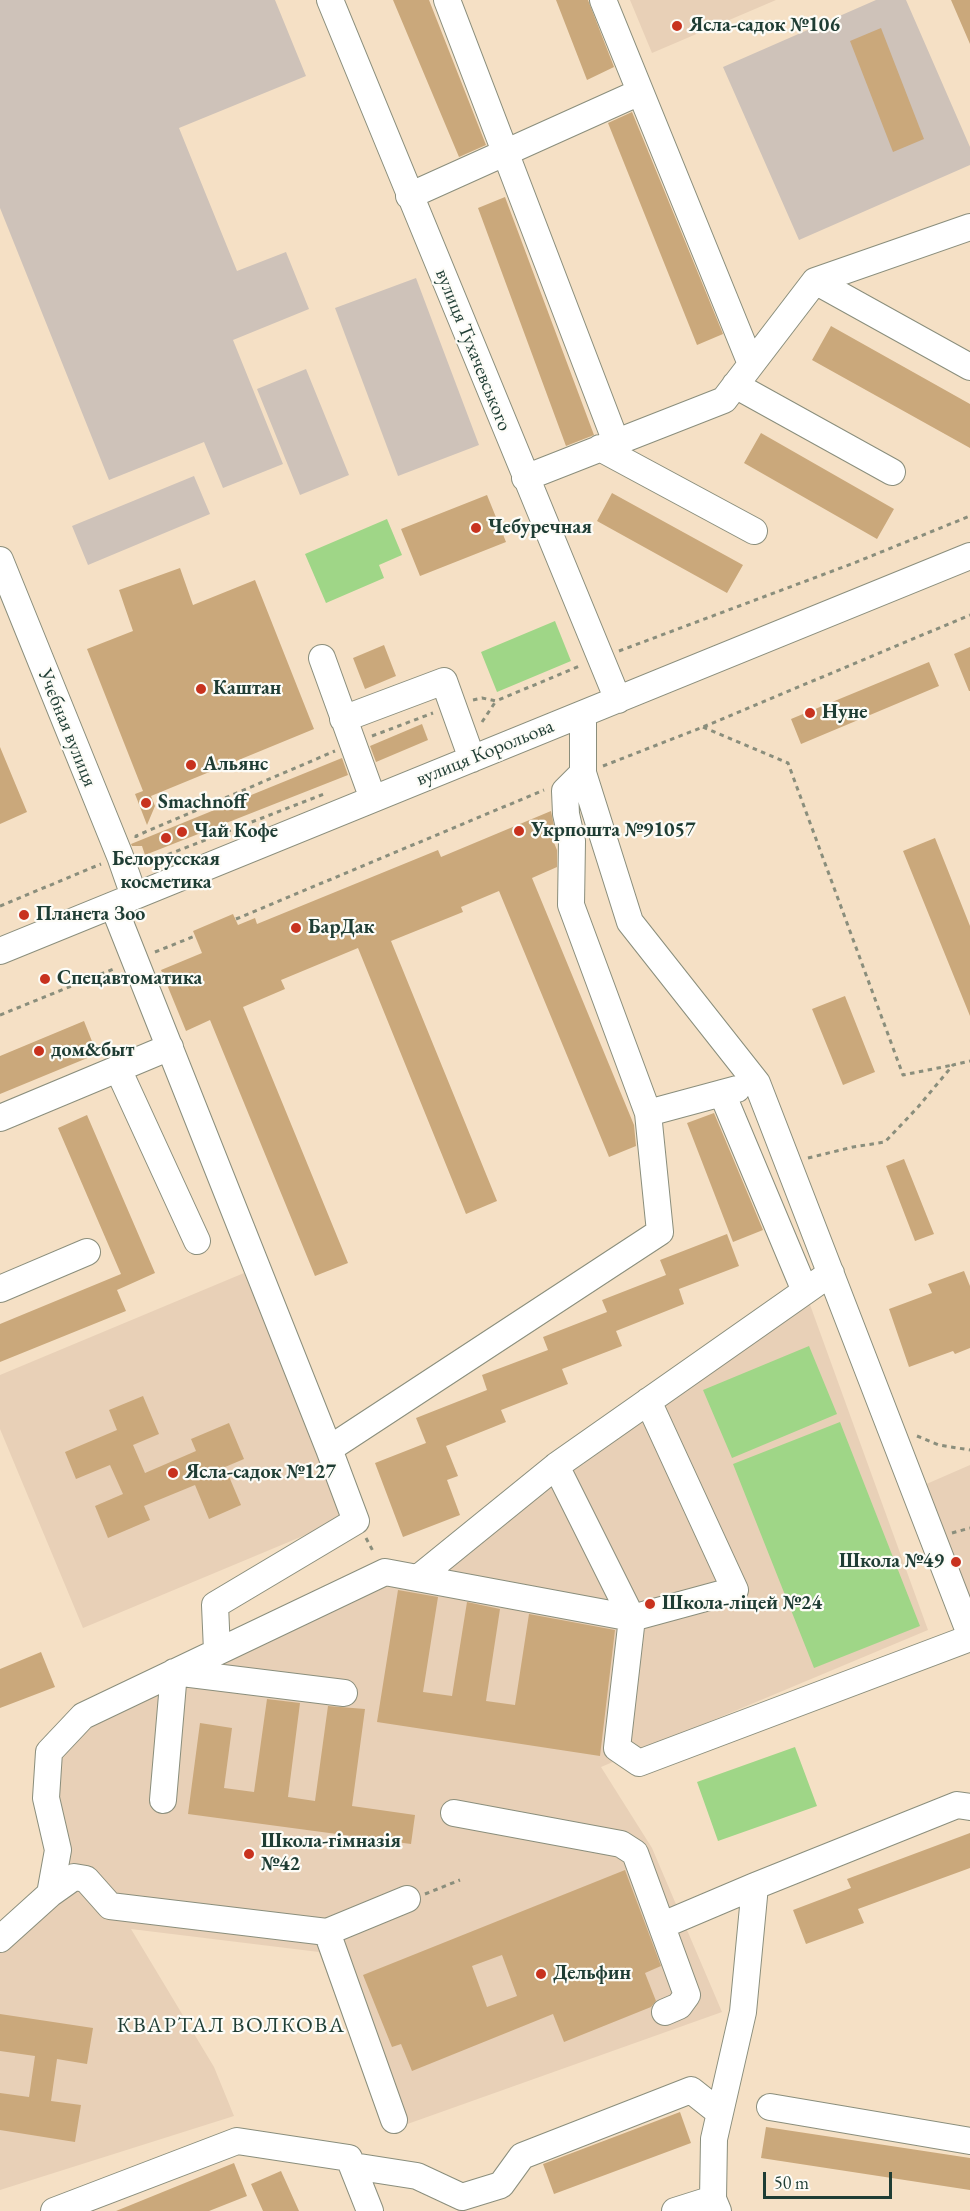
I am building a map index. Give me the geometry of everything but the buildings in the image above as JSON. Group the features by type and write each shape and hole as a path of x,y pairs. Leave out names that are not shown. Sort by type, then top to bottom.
{"street":[{"name":"вулиця Тухачевського","path":"330,0 618,699"},
{"path":"447,0 505,153 608,445 754,531"},
{"path":"603,0 751,364"},
{"path":"409,196 640,92"},
{"path":"525,478 724,400 815,281 970,227"},
{"path":"815,281 970,367"},
{"path":"735,385 892,472"},
{"name":"вулиця Корольова","path":"0,951 373,799 469,748 583,714 970,556"},
{"name":"Учєбная вулиця","path":"0,560 11,618 127,853 123,901 135,960 356,1521"},
{"path":"322,658 373,799"},
{"path":"343,719 444,681 469,748"},
{"path":"556,1466 632,1618 617,1748 639,1763 970,1636 757,1083 630,922 584,773 583,714"},
{"path":"329,1449 660,1232 648,1113 571,905 572,841 566,814 565,791 584,773"},
{"path":"0,1118 170,1047"},
{"path":"118,1069 196,1241"},
{"path":"648,1113 757,1083"},
{"path":"722,1093 805,1291"},
{"path":"0,1289 87,1252"},
{"path":"418,1578 556,1466 831,1272"},
{"path":"50,1894 58,1850 46,1798 49,1752 83,1716 385,1572 632,1618 735,1590 648,1401"},
{"path":"217,1652 215,1605 356,1521"},
{"path":"174,1672 344,1693"},
{"path":"163,1800 174,1672"},
{"path":"663,1925 957,1805 970,1807"},
{"path":"454,1813 621,1844 635,1853 687,1995 679,2006 665,2012"},
{"path":"0,1939 50,1894 74,1877 86,1879 110,1906 327,1932 415,1897"},
{"path":"675,2211 715,2205 714,2139 742,2012 755,1886"},
{"path":"327,1932 394,2120"},
{"path":"352,2166 417,2176 462,2197 501,2185 522,2156 691,2090 720,2113"},
{"path":"770,2107 970,2141"},
{"path":"54,2211 237,2141 349,2158 370,2211"}],"path":[{"path":"469,748 480,725 496,701 600,658 854,563 970,516"},
{"path":"0,906 127,853 136,836 353,744 453,705 482,698 496,701"},
{"path":"703,727 788,763 903,1075 970,1061"},
{"path":"127,853 146,862 332,791"},
{"path":"0,1015 195,936"},
{"path":"789,1166 812,1156 885,1142 953,1065"},
{"path":"917,1436 939,1445 970,1450"},
{"path":"356,1521 385,1572"},
{"path":"415,1897 460,1880"}],"shaded area":[{"path":"0,0 275,0 306,76 179,128 237,271 286,252 309,309 233,340 283,464 223,488 204,442 109,480 0,208"},
{"name":"Ясла-садок №106","path":"630,0 776,0 652,53"},
{"path":"876,0 906,0 970,147 970,165 799,240 723,67"},
{"path":"416,278 479,445 398,476 335,308"},
{"path":"306,369 349,475 300,495 257,389"},
{"path":"194,476 210,514 88,565 72,526"},
{"name":"Ясла-садок №127","path":"244,1273 346,1518 83,1628 0,1429 0,1375"},
{"path":"805,1291 928,1630 601,1767 652,1848 722,2012 385,2132 319,1952 131,1929 214,2067 234,2116 0,2190 0,1945 50,1894 49,1752 83,1716 385,1572 418,1578"},
{"name":"Школа №49","path":"970,1465 970,1634 915,1489"}],"green space":[{"path":"387,519 402,555 379,565 384,578 326,603 305,554"},
{"path":"555,621 571,661 497,692 481,652"},
{"path":"809,1346 837,1414 732,1458 703,1390"},
{"path":"840,1422 920,1626 814,1668 733,1464"},
{"path":"795,1747 817,1806 718,1841 697,1782"}],"place":[{"name":"Ясла-садок №106","path":"677,26"},
{"name":"Чебуречная","path":"476,528"},
{"name":"Каштан","path":"201,689"},
{"name":"Нуне","path":"810,713"},
{"name":"Альянс","path":"191,765"},
{"name":"Smachnoff","path":"146,803"},
{"name":"Укрпошта №91057","path":"519,831"},
{"name":"Чай Кофе","path":"182,832"},
{"name":"Белорусская косметика","path":"166,838"},
{"name":"Планета Зоо","path":"24,915"},
{"name":"БарДак","path":"296,928"},
{"name":"Спецавтоматика","path":"45,979"},
{"name":"дом&быт","path":"39,1051"},
{"name":"Ясла-садок №127","path":"173,1473"},
{"name":"Школа №49","path":"956,1562"},
{"name":"Школа-ліцей №24","path":"650,1604"},
{"name":"Школа-гімназія №42","path":"249,1854"},
{"name":"Дельфин","path":"541,1974"}],"district":[{"name":"КВАРТАЛ ВОЛКОВА","path":"231,2026"}]}
